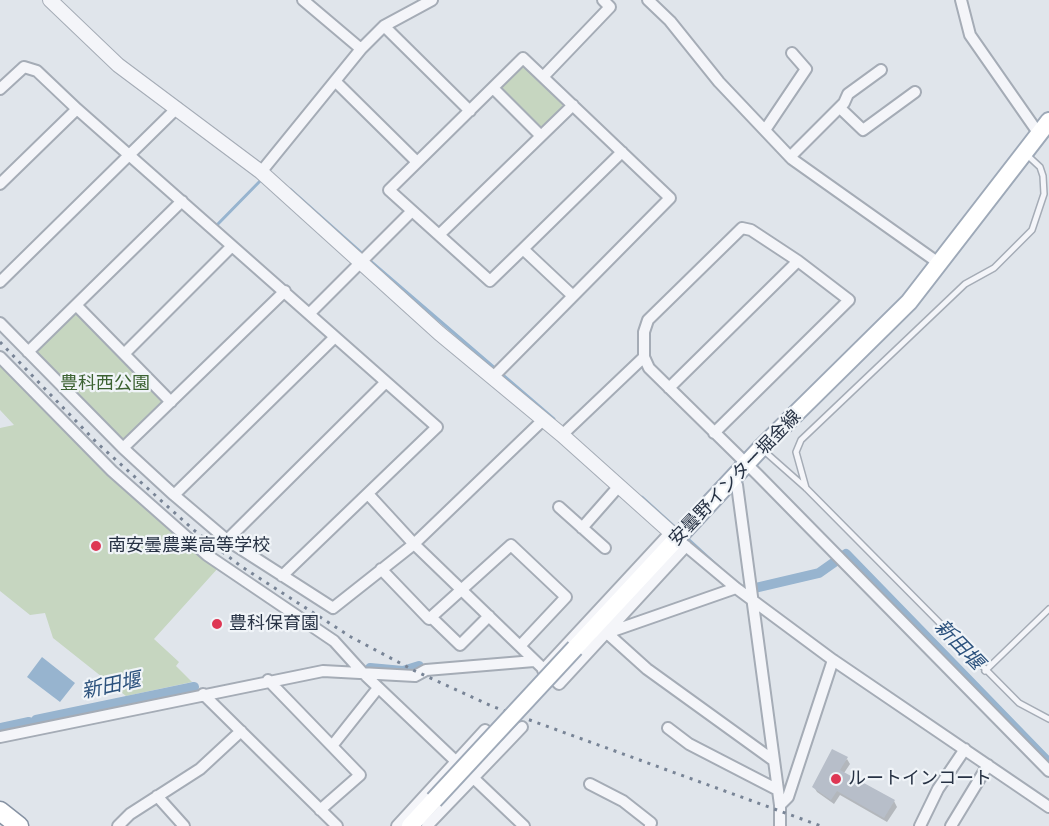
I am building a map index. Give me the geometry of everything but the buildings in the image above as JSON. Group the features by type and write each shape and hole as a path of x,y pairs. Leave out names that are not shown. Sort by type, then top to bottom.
{"highway":[{"path":"0,811 19,826"}],"main road":[{"name":"安曇野インター堀金線","path":"410,826 745,464 909,302 1044,128"}],"street":[{"path":"50,0 96,46 261,172 439,333 562,435 751,601 833,660 1049,807"},
{"path":"303,0 361,49"},
{"path":"261,172 361,49 384,26 432,0"},
{"path":"648,0 670,21 719,82 790,157 940,264"},
{"path":"961,0 970,35 1044,128"},
{"path":"543,77 610,7 606,1"},
{"path":"384,26 470,111"},
{"path":"765,130 806,69 792,53"},
{"path":"493,376 670,198 573,105 523,58 389,190 490,281 622,152"},
{"path":"0,89 24,67 32,67 437,427 282,576"},
{"path":"790,157 840,108 848,94 881,70"},
{"path":"336,82 417,162"},
{"path":"493,88 541,136"},
{"path":"840,108 863,130 915,92"},
{"path":"440,234 573,105"},
{"path":"0,282 131,156 177,108"},
{"path":"0,184 77,109"},
{"path":"28,352 182,201"},
{"path":"309,314 412,211"},
{"path":"714,433 849,300 798,261 751,230 742,228 648,320 644,332 644,357 649,368 1049,771"},
{"path":"124,354 232,246"},
{"path":"523,249 573,296"},
{"path":"669,388 798,261"},
{"path":"123,448 285,291"},
{"path":"76,305 171,402"},
{"path":"0,323 123,448 174,495 227,540 333,608 414,544 543,420"},
{"path":"174,495 335,337"},
{"path":"0,357 112,471 207,555 334,640 378,688 524,826"},
{"path":"562,435 644,357"},
{"path":"227,540 386,382"},
{"path":"731,479 737,485 780,805 780,826"},
{"path":"582,528 619,486"},
{"path":"368,494 414,544 559,684 607,633 678,539"},
{"path":"560,507 605,548"},
{"path":"543,670 678,539"},
{"path":"431,617 511,545 566,597 520,646"},
{"path":"381,570 429,619 431,617 460,645 489,616"},
{"path":"607,633 736,588"},
{"path":"607,633 647,669 773,760"},
{"path":"780,805 788,797 833,660"},
{"path":"0,737 268,680 323,671 415,676 426,670 534,661"},
{"path":"268,680 360,775 320,810"},
{"path":"332,746 378,688"},
{"path":"203,694 337,826"},
{"path":"427,826 522,727"},
{"path":"668,728 689,744 778,790"},
{"path":"397,826 485,730 502,747"},
{"path":"118,826 157,796 200,769 241,731"},
{"path":"920,826 938,789 965,749"},
{"path":"951,826 960,806 988,765"},
{"path":"590,784 623,801 651,823 650,826"},
{"path":"157,796 184,826"}],"lane":[{"path":"806,488 796,452 801,440 964,285 994,268 1032,230 1044,194 1040,167 1024,154"},
{"path":"1044,194 1049,199"},
{"path":"761,448 806,488 1019,703 1048,718"},
{"path":"985,671 1049,609"}],"green space":[{"path":"520,67 527,68 563,101 562,108 543,127 537,126 502,91 502,85"},
{"name":"豊科西公園","path":"75,313 164,402 124,442 35,353"},
{"name":"南安曇農業高等学校","path":"0,365 113,477 219,567 154,639 179,662 176,666 192,682 126,696 53,638 45,613 30,615 0,591 0,428 14,425 0,410"}],"water":[{"path":"42,657 75,683 60,702 27,677"}],"waterway":[{"path":"215,227 263,178"},
{"path":"290,189 363,254"},
{"path":"188,214 210,231"},
{"path":"368,259 554,419"},
{"path":"642,497 675,527"},
{"path":"686,537 721,569"},
{"name":"新田堰","path":"842,557 846,554 1049,763"},
{"name":"新田堰","path":"755,588 819,573 836,561"},
{"name":"新田堰","path":"370,668 403,671 419,666"},
{"name":"新田堰","path":"36,720 194,687"},
{"name":"新田堰","path":"0,728 29,722"}],"railway":[{"path":"0,342 97,443 195,531 242,567 351,637 415,671 494,707 821,826"}],"place":[{"name":"南安曇農業高等学校","path":"96,546"},
{"name":"豊科保育園","path":"217,624"},
{"name":"ルートインコート","path":"836,779"}]}
